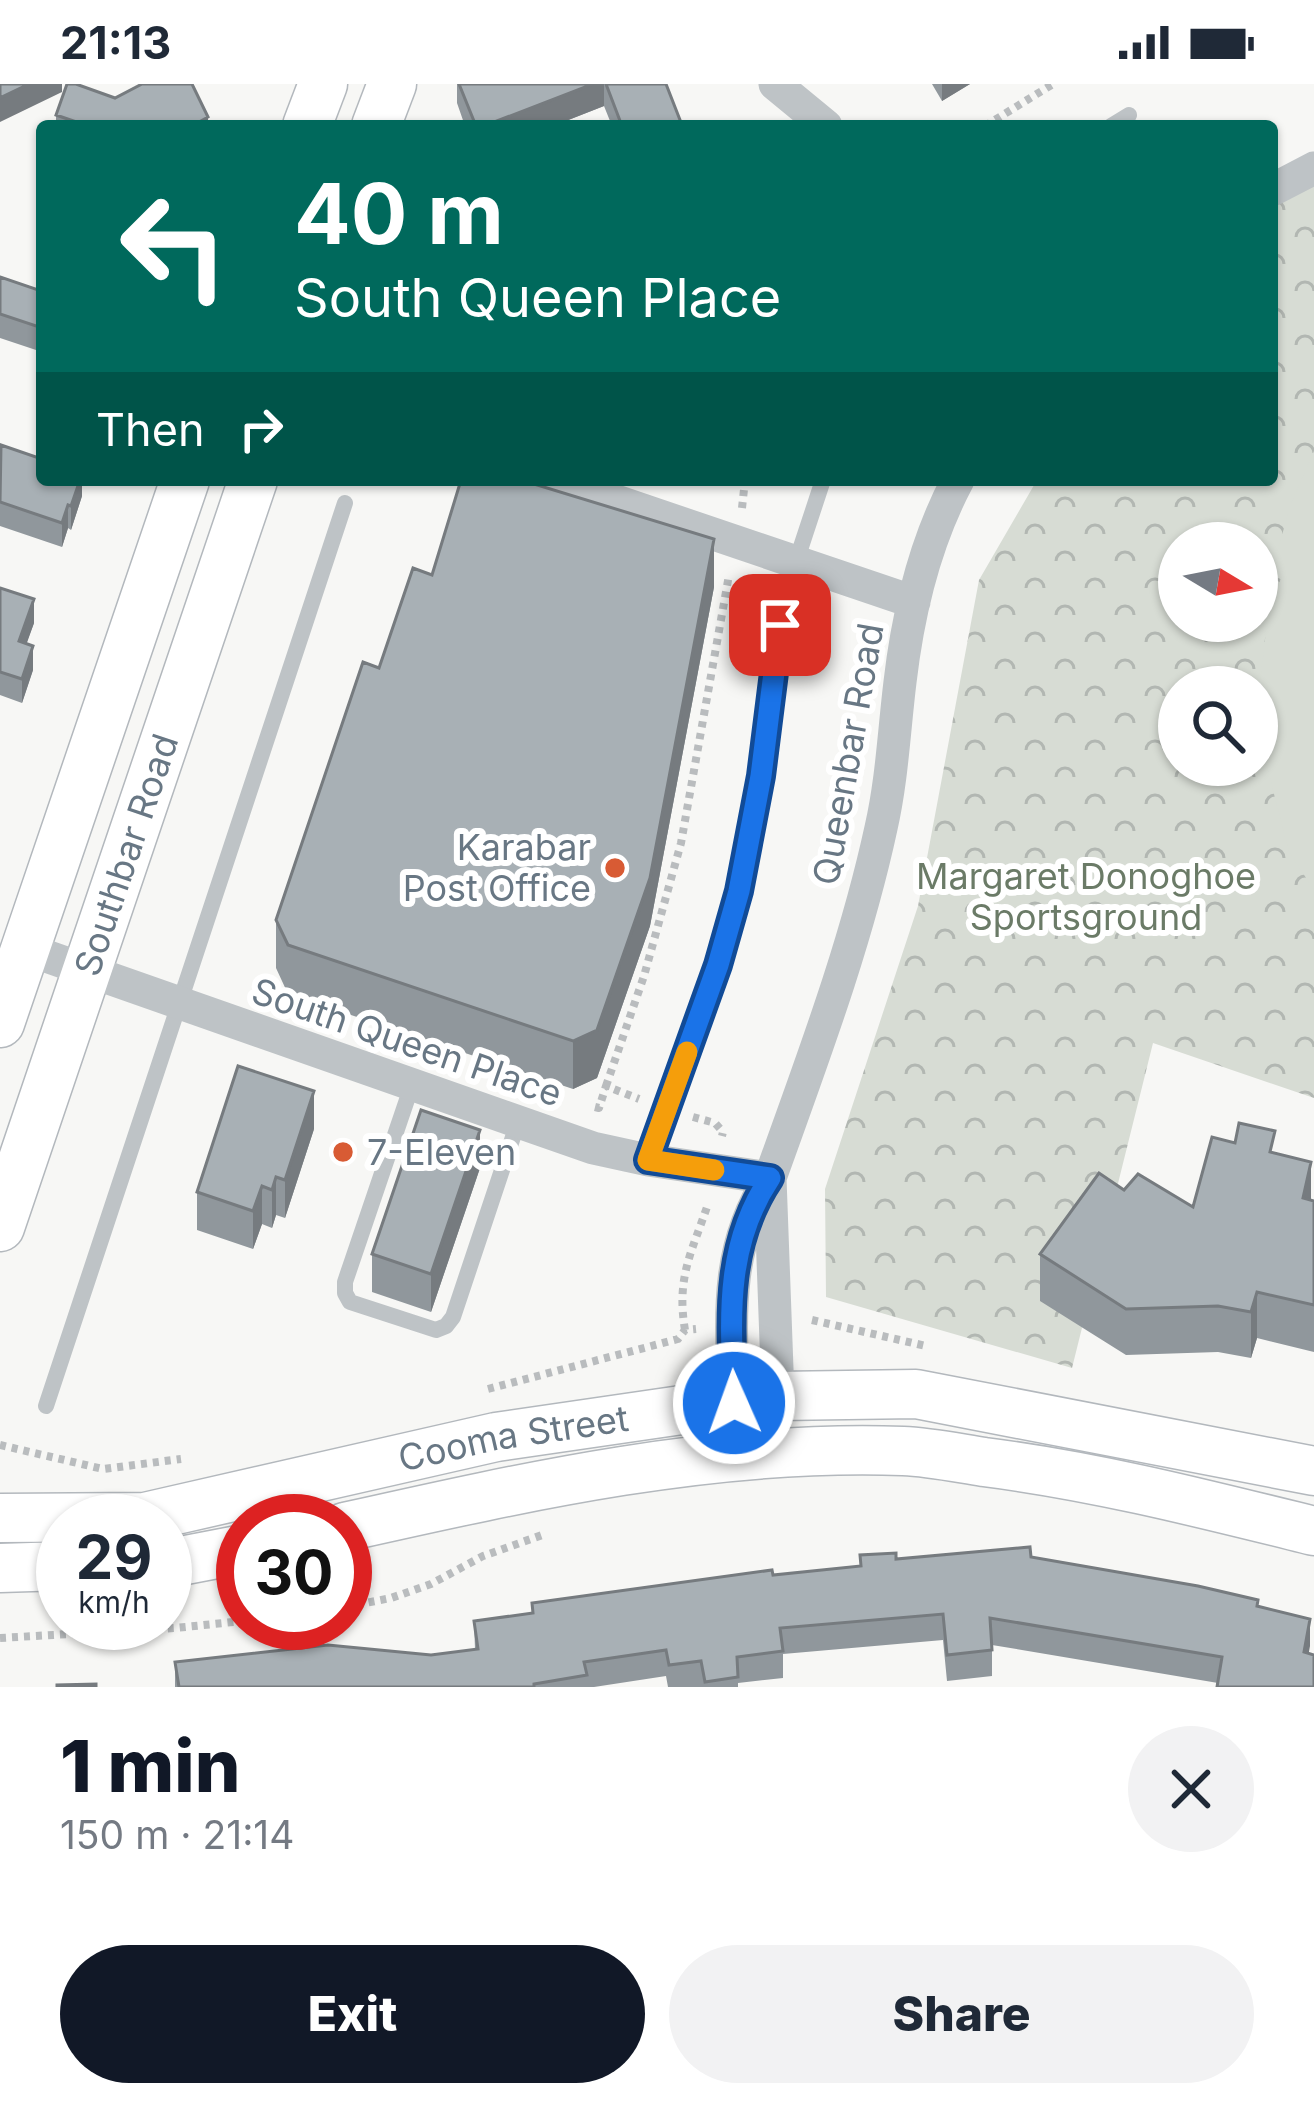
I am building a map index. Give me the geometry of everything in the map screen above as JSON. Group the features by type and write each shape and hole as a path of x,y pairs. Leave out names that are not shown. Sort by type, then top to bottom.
{"main road":[{"path":"309,120 323,84"},
{"path":"378,120 392,84"},
{"name":"Southbar Road","path":"0,1023 183,486"},
{"name":"Southbar Road","path":"0,1227 251,486"},
{"name":"Cooma Street","path":"0,1518 145,1517 496,1437 756,1400 916,1394 1314,1471"},
{"path":"756,1400 760,1453"},
{"name":"Cooma Street","path":"372,1521 527,1486 760,1453 906,1451 1012,1465 1171,1496 1314,1531"},
{"path":"0,1568 36,1567"}],"street":[{"path":"776,84 819,120"},
{"path":"1278,187 1314,168"},
{"path":"572,486 914,602"},
{"name":"Queenbar Road","path":"756,1400 770,1178 865,896 882,826 914,602 933,533 955,486"},
{"name":"South Queen Place","path":"26,949 593,1148 770,1178"}],"lane":[{"path":"1121,120 1129,115"},
{"path":"648,1160 718,965 739,891 759,794 774,657 796,562 821,486"},
{"path":"46,1406 345,502"},
{"path":"412,1085 345,1282 350,1301 436,1330 446,1326 453,1317 518,1122"}],"path":[{"path":"995,120 1052,84"},
{"path":"606,1086 644,976 681,843 744,486"},
{"path":"372,1602 431,1584 500,1549 565,1530"},
{"path":"0,1638 216,1624"}],"green space":[{"name":"Margaret Donoghoe Sportsground","path":"1314,166 1314,1098 1153,1043 1072,1368 826,1297 825,1189 918,906 979,580 1034,486 1278,486 1278,199"},
{"path":"1314,451 1314,890 1289,852 1272,786 1278,786 1278,666 1262,666 1265,642 1278,642 1278,587 1285,565 1278,563 1278,548"}],"building":[{"path":"0,84 29,84 0,98"},
{"path":"67,84 115,98 142,84 192,84 208,117 71,120 56,115"},
{"path":"459,84 593,84 500,120 474,120"},
{"path":"606,84 666,84 680,120 620,120"},
{"path":"0,277 36,289 36,326 0,314"},
{"path":"1,445 36,457 36,486 78,486 62,523 0,502"},
{"path":"459,486 541,486 714,539 650,878 597,1030 573,1041 288,945 276,920 363,662 379,668 413,568 432,575"},
{"path":"0,588 34,599 19,641 33,646 22,679 0,672"},
{"path":"238,1066 314,1091 285,1180 276,1177 272,1190 262,1186 253,1211 197,1192"},
{"path":"421,1110 480,1130 431,1274 372,1254"},
{"path":"1239,1123 1275,1131 1270,1152 1311,1162 1303,1198 1314,1201 1314,1305 1257,1292 1251,1312 1218,1306 1126,1309 1040,1254 1099,1173 1124,1190 1138,1174 1193,1207 1212,1137 1235,1143"},
{"path":"1030,1547 1031,1557 1258,1600 1257,1606 1310,1619 1304,1652 1314,1655 1314,1687 1217,1687 1222,1657 990,1618 992,1650 947,1655 943,1614 780,1628 783,1651 737,1657 738,1677 705,1682 701,1661 669,1665 666,1650 584,1662 587,1675 534,1687 179,1687 175,1662 283,1650 372,1649 431,1655 478,1649 474,1621 533,1613 532,1603 772,1570 773,1575 861,1566 860,1555 896,1553 896,1559"},
{"path":"57,1685 96,1687 57,1687"}],"slow traffic":[{"path":"687,1052 648,1160 714,1170"}],"place":[{"name":"Karabar Post Office","path":"615,868"},
{"name":"7-Eleven","path":"343,1152"}],"route":[{"path":"734,1403 734,1271 745,1223 770,1178 648,1160 729,932 756,812 780,625"}]}
